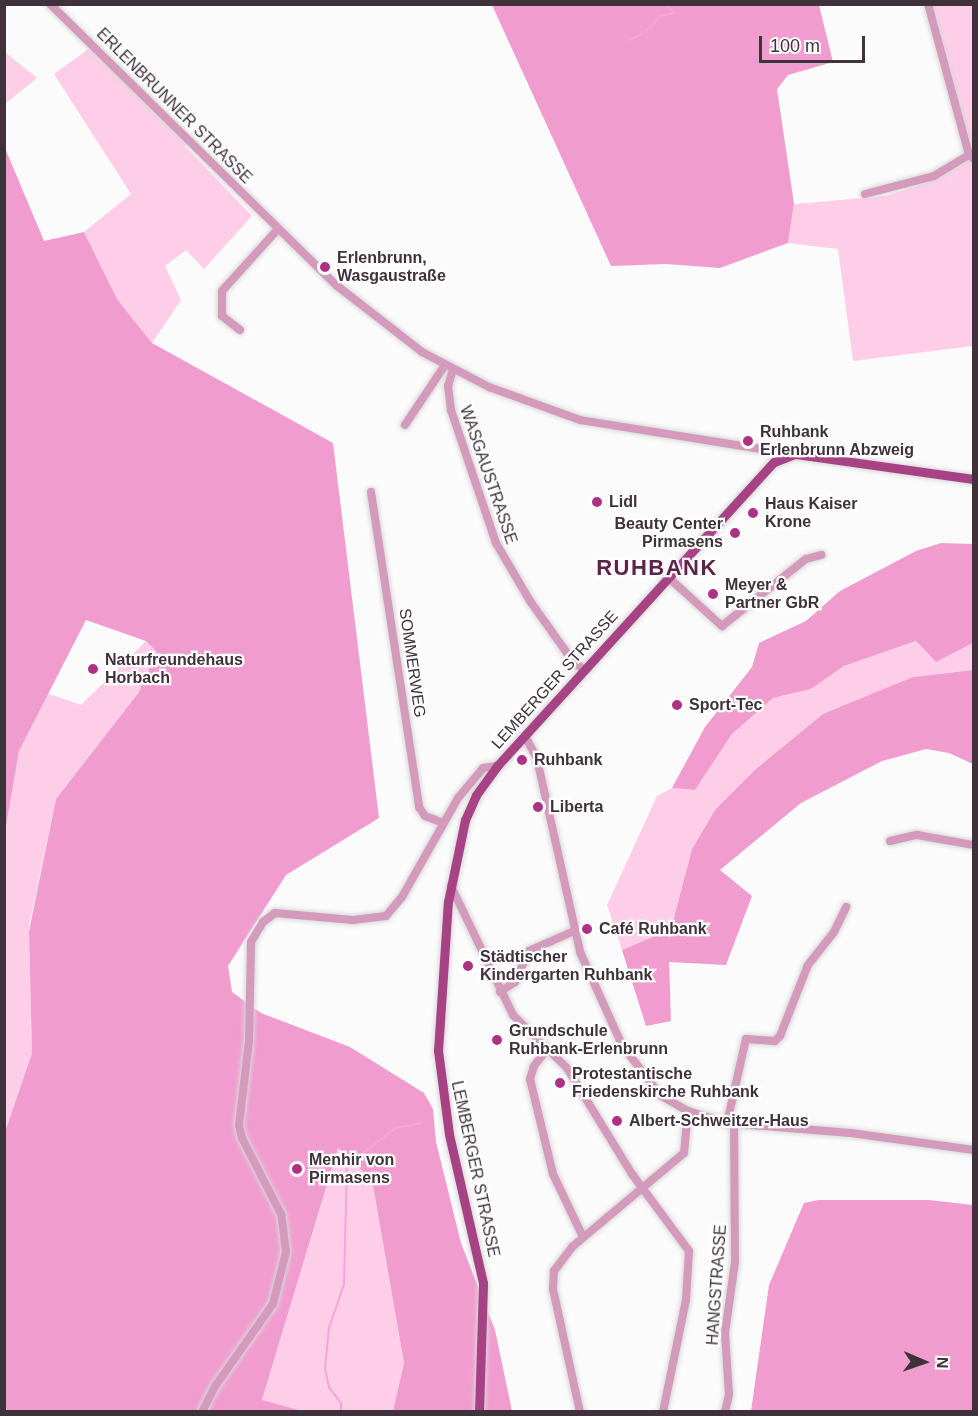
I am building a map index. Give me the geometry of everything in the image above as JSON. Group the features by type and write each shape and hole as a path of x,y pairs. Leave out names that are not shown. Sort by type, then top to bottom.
{"main road":[{"name":"LEMBERGER STRASSE","path":"479,1412 483,1283 449,1134 438,1051 440,985 451,886 468,813 497,766 774,462 795,454 974,479"}],"street":[{"name":"ERLENBRUNNER STRASSE","path":"50,4 278,229 377,321 445,365 509,396 580,420 795,454"},
{"path":"865,194 934,176 971,157 928,4"},
{"path":"240,330 222,316 222,291 278,229"},
{"path":"405,425 445,365"},
{"name":"WASGAUSTRASSE","path":"453,369 448,386 451,410 499,550 537,611 572,660 585,671"},
{"path":"762,449 774,462"},
{"name":"SOMMERWEG","path":"371,492 419,807 425,816 442,823"},
{"path":"669,578 722,626 806,559 822,555"},
{"path":"525,736 537,759 574,931 600,1001 630,1058 660,1095 688,1112 731,1123 851,1133 974,1150"},
{"path":"202,1412 216,1384 273,1304 286,1252 281,1214 239,1125 249,1041 251,942 263,922 275,913 353,920 386,916 402,897 442,823 478,771 497,766"},
{"path":"890,841 917,835 974,845"},
{"path":"451,886 461,900 500,992 516,1020 567,1068 641,1188 687,1244 691,1257 663,1412"},
{"name":"HANGSTRASSE","path":"725,1412 729,1394 725,1333 735,1262 731,1123 746,1039 773,1041 780,1036 808,965 834,932 846,907"},
{"path":"500,992 515,982 529,951 574,931"},
{"path":"548,1048 534,1066 530,1079 553,1174 583,1237"},
{"path":"580,1412 553,1283 556,1264 583,1237 686,1151 688,1112"}],"shaded area":[{"path":"492,5 819,5 833,62 788,75 777,89 794,204 788,243 720,268 666,264 611,266"},
{"path":"931,5 973,5 973,155 971,153"},
{"path":"90,48 187,143 185,146 252,216 204,269 186,250 165,266 181,300 152,343 117,299 84,232 131,194 54,74"},
{"path":"5,52 37,78 4,104"},
{"path":"5,148 44,241 84,232 117,299 152,343 333,443 379,818 286,875 228,966 232,992 261,1013 350,1047 424,1093 433,1109 436,1142 461,1243 495,1330 512,1411 393,1411 404,1363 372,1180 338,1148 262,1400 302,1411 5,1411 5,1132 32,1053 29,931 56,799 139,692 157,652 146,641 86,620 19,751 5,831"},
{"path":"973,158 973,346 853,361 838,249 788,243 794,204 886,196 940,178"},
{"path":"941,543 973,544 973,643 936,662 916,641 844,666 811,689 773,698 732,734 695,790 672,788 705,727 752,667 759,643 806,621 840,591 916,551"},
{"path":"146,641 158,652 139,692 56,799 29,926 32,1053 5,1132 4,831 19,751 46,693 81,705"},
{"path":"916,641 936,662 973,643 973,670 913,677 715,810 692,849 671,929 622,950 607,905 657,796 672,788 695,790 732,734 773,698 811,689 844,666"},
{"path":"973,670 973,764 949,753 926,749 882,761 801,803 720,870 752,896 726,965 669,962 671,1021 646,1026 622,950 671,929 692,849 715,810 756,769 823,714 913,677"},
{"path":"338,1148 372,1180 404,1363 393,1411 302,1411 262,1401"},
{"path":"818,1200 929,1200 973,1205 973,1411 751,1411 769,1285 804,1203"}],"waterway":[{"path":"647,30 661,16 674,13 665,4"},
{"path":"629,40 642,34"},
{"path":"341,1412 341,1403 329,1387 325,1368 329,1328 344,1284 347,1165 396,1128 422,1123"}],"place":[{"name":"Erlenbrunn, Wasgaustraße","path":"325,267"},
{"name":"Ruhbank Erlenbrunn Abzweig","path":"748,441"},
{"name":"Lidl","path":"597,502"},
{"name":"Haus Kaiser Krone","path":"753,513"},
{"name":"Beauty Center Pirmasens","path":"735,533"},
{"name":"Meyer & Partner GbR","path":"713,594"},
{"name":"Naturfreundehaus Horbach","path":"93,669"},
{"name":"Sport-Tec","path":"677,705"},
{"name":"Ruhbank","path":"522,760"},
{"name":"Liberta","path":"538,807"},
{"name":"Café Ruhbank","path":"587,929"},
{"name":"Städtischer Kindergarten Ruhbank","path":"468,966"},
{"name":"Grundschule Ruhbank-Erlenbrunn","path":"497,1040"},
{"name":"Protestantische Friedenskirche Ruhbank","path":"560,1083"},
{"name":"Albert-Schweitzer-Haus","path":"617,1121"},
{"name":"Menhir von Pirmasens","path":"297,1169"}],"district":[{"name":"RUHBANK","path":"657,568"}]}
